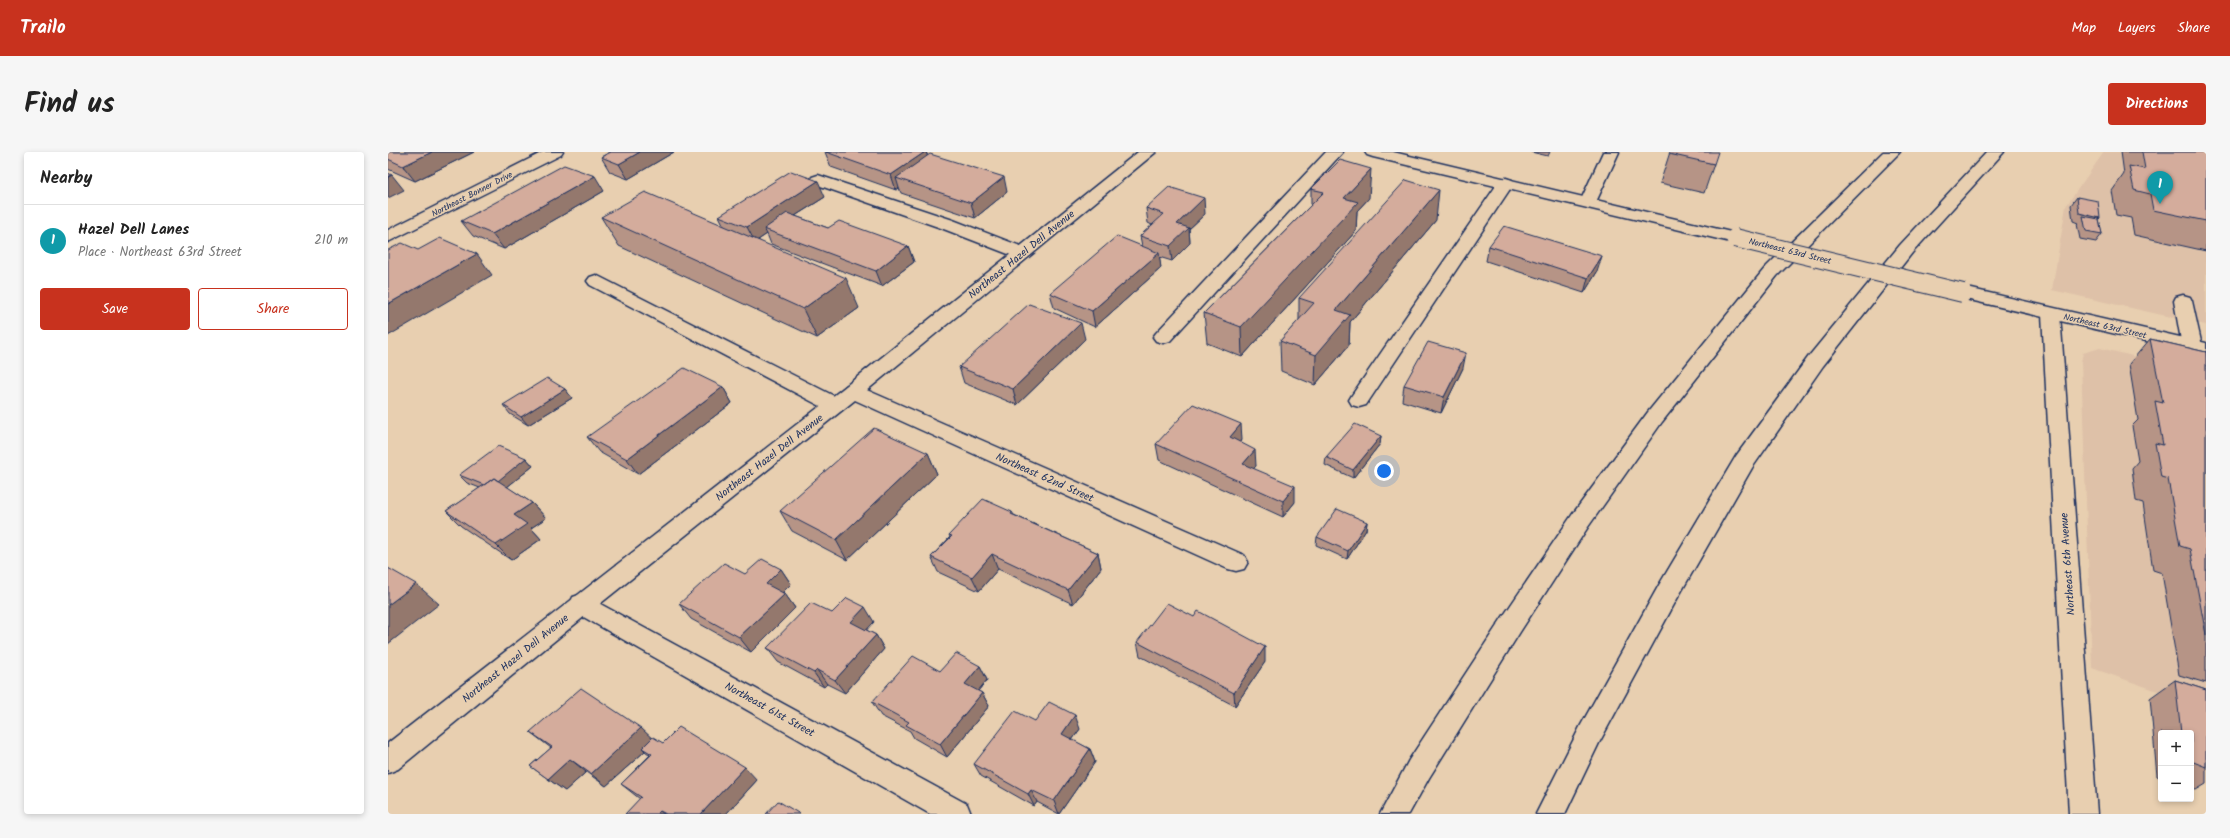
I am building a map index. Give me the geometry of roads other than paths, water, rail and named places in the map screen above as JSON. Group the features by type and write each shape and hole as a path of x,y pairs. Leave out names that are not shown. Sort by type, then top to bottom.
{"main road":[{"name":"Northeast Bonner Drive","path":"388,237 555,152"},
{"name":"Northeast Hazel Dell Avenue","path":"388,760 582,604 853,391 1148,152"},
{"path":"1163,337 1335,152"},
{"name":"Northeast 63rd Street","path":"1373,152 2199,348"},
{"path":"1588,202 1611,152"},
{"path":"1394,814 1419,769 1511,625 1580,521 1655,417 1771,272 1892,152"},
{"path":"1550,814 1590,734 1668,592 1744,462 1816,361 1906,249 1996,152"},
{"path":"818,180 947,224 1022,253"},
{"path":"1358,400 1506,183"},
{"path":"596,281 835,405"},
{"path":"2183,301 2199,348"},
{"name":"Northeast 6th Avenue","path":"2051,314 2083,814"},
{"name":"Northeast 62nd Street","path":"853,391 1236,562"},
{"name":"Northeast 61st Street","path":"582,604 957,814"}],"place":[{"name":"Hazel Dell Lanes","path":"2160,204"}]}
